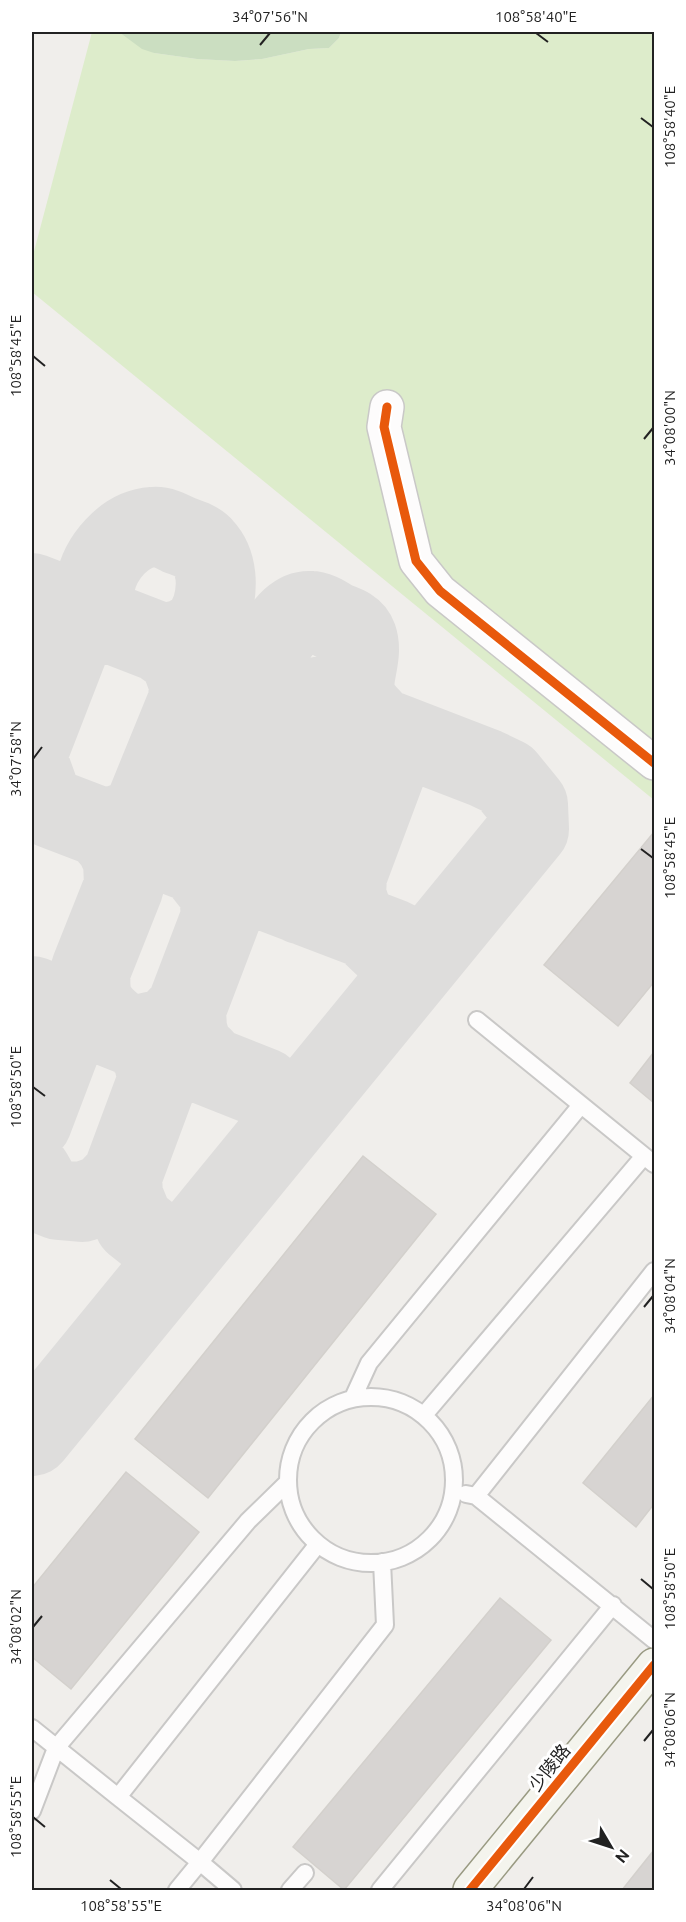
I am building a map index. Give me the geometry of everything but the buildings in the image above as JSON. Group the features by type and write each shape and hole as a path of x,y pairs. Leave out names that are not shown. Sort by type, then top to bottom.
{"street":[{"path":"387,407 384,427 416,561 440,591 654,763"},
{"name":"少陵路","path":"470,1890 654,1665"}],"lane":[{"path":"423,1415 649,1160 477,1020"},
{"path":"353,1398 369,1363 581,1105"},
{"path":"476,1496 654,1271"},
{"path":"375,1396 396,1400 416,1409 423,1415 433,1423 445,1441 453,1462 454,1484 451,1505 441,1525 427,1542 409,1554 382,1562 367,1564 345,1560 325,1551 296,1519 289,1498 287,1476 291,1454 300,1435 314,1418 332,1405 353,1398 375,1396"},
{"path":"32,1811 56,1748 248,1521 288,1482"},
{"path":"453,1492 476,1496 654,1640"},
{"path":"118,1797 318,1544"},
{"path":"177,1890 385,1625 382,1562"},
{"path":"380,1890 613,1605"},
{"path":"32,1728 233,1890"},
{"path":"290,1890 305,1873"}],"green space":[{"path":"92,32 119,32 154,53 235,61 329,48 339,38 341,32 654,32 654,800 32,292 32,259"},
{"path":"119,32 341,32 339,38 329,48 235,61 154,53 142,49"}],"taxiway":[{"path":"70,635 70,644 82,629 101,621 94,590 98,575 108,555 132,533 156,527 198,543 212,560 215,592 206,632 211,648 222,668 247,665 258,659 286,624 302,612 317,612 354,631 359,644 355,681 356,696 382,734 390,760 347,875 346,895 353,916 395,956 400,986"},
{"path":"32,593 485,768 506,778 528,805 529,829 32,1436"},
{"path":"163,851 144,825 146,804 188,701 189,683 179,656 162,644 191,635"},
{"path":"32,742 70,644"},
{"path":"245,676 262,700 263,714 218,829 217,848 220,862 245,883 266,875 270,871"},
{"path":"334,890 319,901 301,904 284,882 282,864 283,855 327,738 326,724 307,699 328,695 342,688"},
{"path":"32,772 41,797 53,809 393,939"},
{"path":"119,1030 99,1011 92,997 90,980 91,969 124,886 123,860 115,843 102,828 135,819"},
{"path":"197,864 219,892 221,917 186,1009 187,1030 193,1049 204,1059"},
{"path":"32,996 264,1088"},
{"path":"32,1122 65,1035 55,1016 41,999"},
{"path":"186,1009 168,1028 133,1036 151,1050 158,1079 122,1176 123,1196 134,1223 153,1238 174,1243 192,1240"},
{"path":"32,1173 44,1194 59,1200 82,1202 105,1194 122,1176"}],"cycle path":[{"path":"387,407 384,427 416,561 440,591 654,763"},
{"path":"470,1890 654,1665"}]}
